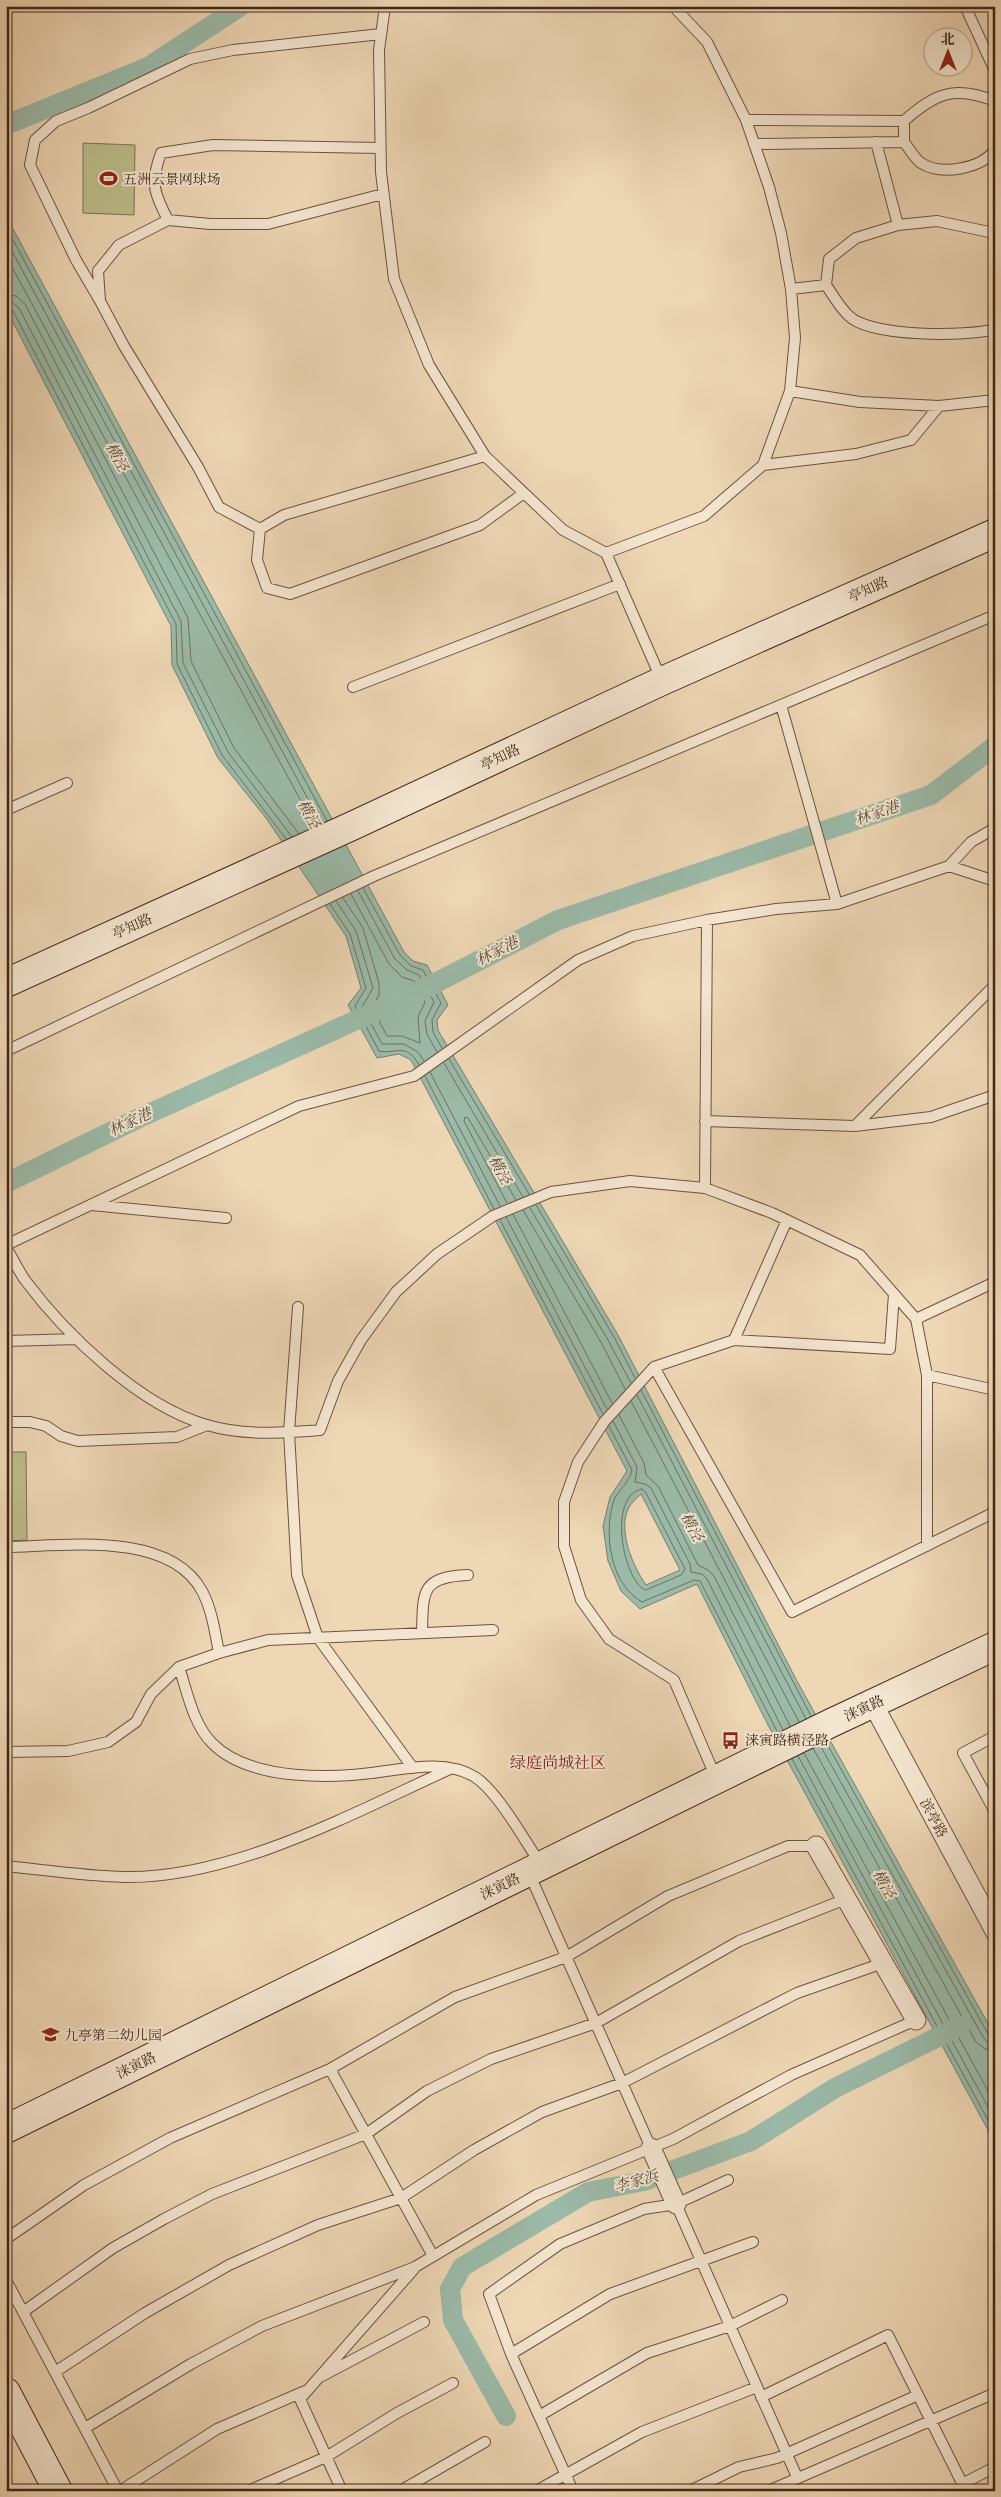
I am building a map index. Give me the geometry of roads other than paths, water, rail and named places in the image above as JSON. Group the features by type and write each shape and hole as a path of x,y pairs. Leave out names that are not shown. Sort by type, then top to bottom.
{"street":[{"name":"亭知路","path":"6,983 268,865 662,681 995,533"},
{"name":"涞寅路","path":"6,2129 831,1723 995,1646"},
{"name":"滨亭路","path":"873,1704 995,1931"},
{"path":"816,1846 916,2020"},
{"path":"651,2148 676,2204"},
{"path":"6,2392 58,2491"}],"lane":[{"path":"385,6 381,34 380,148 383,194 394,279 429,365 485,456 562,530 606,552 662,681"},
{"path":"606,552 704,516 763,465 790,391 795,338 791,289 781,233 754,144 746,120 707,42 673,6"},
{"path":"965,6 995,70"},
{"path":"260,529 219,507 198,467 124,346 76,260 30,165 35,140 56,121 88,108 190,59 233,50 381,34"},
{"path":"746,120 904,121 924,104 944,94 977,94 995,101"},
{"path":"904,121 904,142 921,163 947,170 970,167 995,150"},
{"path":"876,142 898,225"},
{"path":"754,144 904,142"},
{"path":"168,220 158,200 153,175 161,154 213,145 380,148"},
{"path":"100,301 98,271 119,245 168,220 210,224 268,224 383,194"},
{"path":"995,236 989,232 937,221 898,225 856,238 828,259 826,285 850,318 888,332 941,334 995,329"},
{"path":"791,289 826,285"},
{"path":"790,391 860,402 938,406 995,400"},
{"path":"763,465 856,454 911,440 938,406"},
{"path":"260,529 284,515 485,456"},
{"path":"260,529 258,560 267,588 290,594 480,525 524,493"},
{"path":"353,687 620,584"},
{"path":"6,1051 374,876 995,614"},
{"path":"780,704 837,904"},
{"path":"6,810 67,783"},
{"path":"927,1546 927,1375 916,1319 860,1255 787,1220 705,1188 630,1181 551,1192 493,1216 437,1254 396,1292 362,1340 338,1380 320,1430 256,1434 207,1425 162,1407 116,1373 77,1339 25,1279 6,1246 299,1106 414,1076 578,960 633,936 707,920 837,904 949,866 971,842 995,828"},
{"path":"949,866 995,881"},
{"path":"705,1188 707,920"},
{"path":"855,1126 995,985"},
{"path":"705,1121 855,1126 931,1117 995,1095"},
{"path":"90,1205 226,1218"},
{"path":"734,1340 787,1220"},
{"path":"916,1319 995,1282"},
{"path":"717,1779 674,1680 609,1639 581,1600 564,1546 564,1502 578,1462 604,1422 654,1367 734,1340 890,1348 894,1294"},
{"path":"298,1307 289,1432 297,1575 318,1638 413,1768"},
{"path":"6,1341 77,1339"},
{"path":"654,1367 792,1612 995,1512"},
{"path":"927,1375 995,1390"},
{"path":"6,1422 30,1422 46,1426 61,1436 78,1441 177,1437 207,1425"},
{"path":"6,1547 131,1547 161,1556 184,1570 201,1589 211,1614 219,1653"},
{"path":"422,1633 423,1606 426,1590 437,1580 451,1576 468,1575"},
{"path":"6,1752 68,1751 108,1742 136,1722 150,1694 179,1667 219,1653 268,1640 493,1630"},
{"path":"179,1667 195,1716 211,1742 233,1761 267,1770 312,1776 359,1775 413,1768 453,1768 475,1777 491,1792 535,1869 566,1957 651,2148"},
{"path":"995,1736 962,1753 995,1812"},
{"path":"6,1866 125,1877 190,1871 254,1854 307,1833 453,1768"},
{"path":"6,2239 84,2185 170,2138 330,2069 455,1997 566,1957 668,1896 788,1846 816,1846"},
{"path":"23,2312 113,2248 164,2219 231,2187 366,2134 427,2090 491,2058 596,2023 739,1942 846,1899"},
{"path":"55,2372 145,2313 229,2265 318,2225 401,2198 474,2150 542,2112 622,2083 797,1993 883,1963"},
{"path":"85,2428 191,2364 262,2326 416,2267 536,2195 673,2139 791,2075 916,2020"},
{"path":"330,2069 433,2256"},
{"path":"573,2491 511,2354 489,2294 560,2244 644,2209 676,2204 728,2180"},
{"path":"676,2204 797,2477"},
{"path":"511,2354 610,2294 753,2242"},
{"path":"342,2491 300,2399 416,2267"},
{"path":"6,2280 119,2491 217,2429 307,2391"},
{"path":"538,2416 647,2353 730,2326 782,2300"},
{"path":"316,2379 424,2322"},
{"path":"762,2397 888,2334 964,2487 995,2467"},
{"path":"248,2491 326,2457 397,2412 453,2383"},
{"path":"536,2491 642,2432 757,2386"},
{"path":"768,2491 995,2393"},
{"path":"690,2491 739,2467 786,2454 918,2395"},
{"path":"400,2491 485,2442"}],"water":[{"name":"横泾","path":"6,216 404,952 413,961 427,965 448,1005 437,1020 438,1030 618,1335 798,1683 995,2036 995,2143 768,1725 697,1584 640,1609 621,1591 608,1561 603,1526 610,1497 627,1471 411,1060 399,1054 377,1058 348,1005 361,988 346,936 266,818 218,758 172,665 171,626 6,309","holes":["641,1494 680,1570 646,1585 636,1568 628,1548 625,1518 629,1507"]}],"waterway":[{"path":"6,125 148,67 241,6"},
{"name":"林家港","path":"412,995 558,920 931,795 995,746"},
{"name":"林家港","path":"6,1183 137,1119 381,1009"},
{"name":"李家浜","path":"506,2416 453,2320 450,2289 462,2267 588,2192 644,2181 751,2141 835,2088 960,2026"}],"place":[{"name":"五洲云景网球场","path":"109,179"},
{"name":"涞寅路横泾路","path":"731,1740"},
{"name":"九亭第二幼儿园","path":"50,2035"}],"district":[{"name":"绿庭尚城社区","path":"558,1762"}]}
